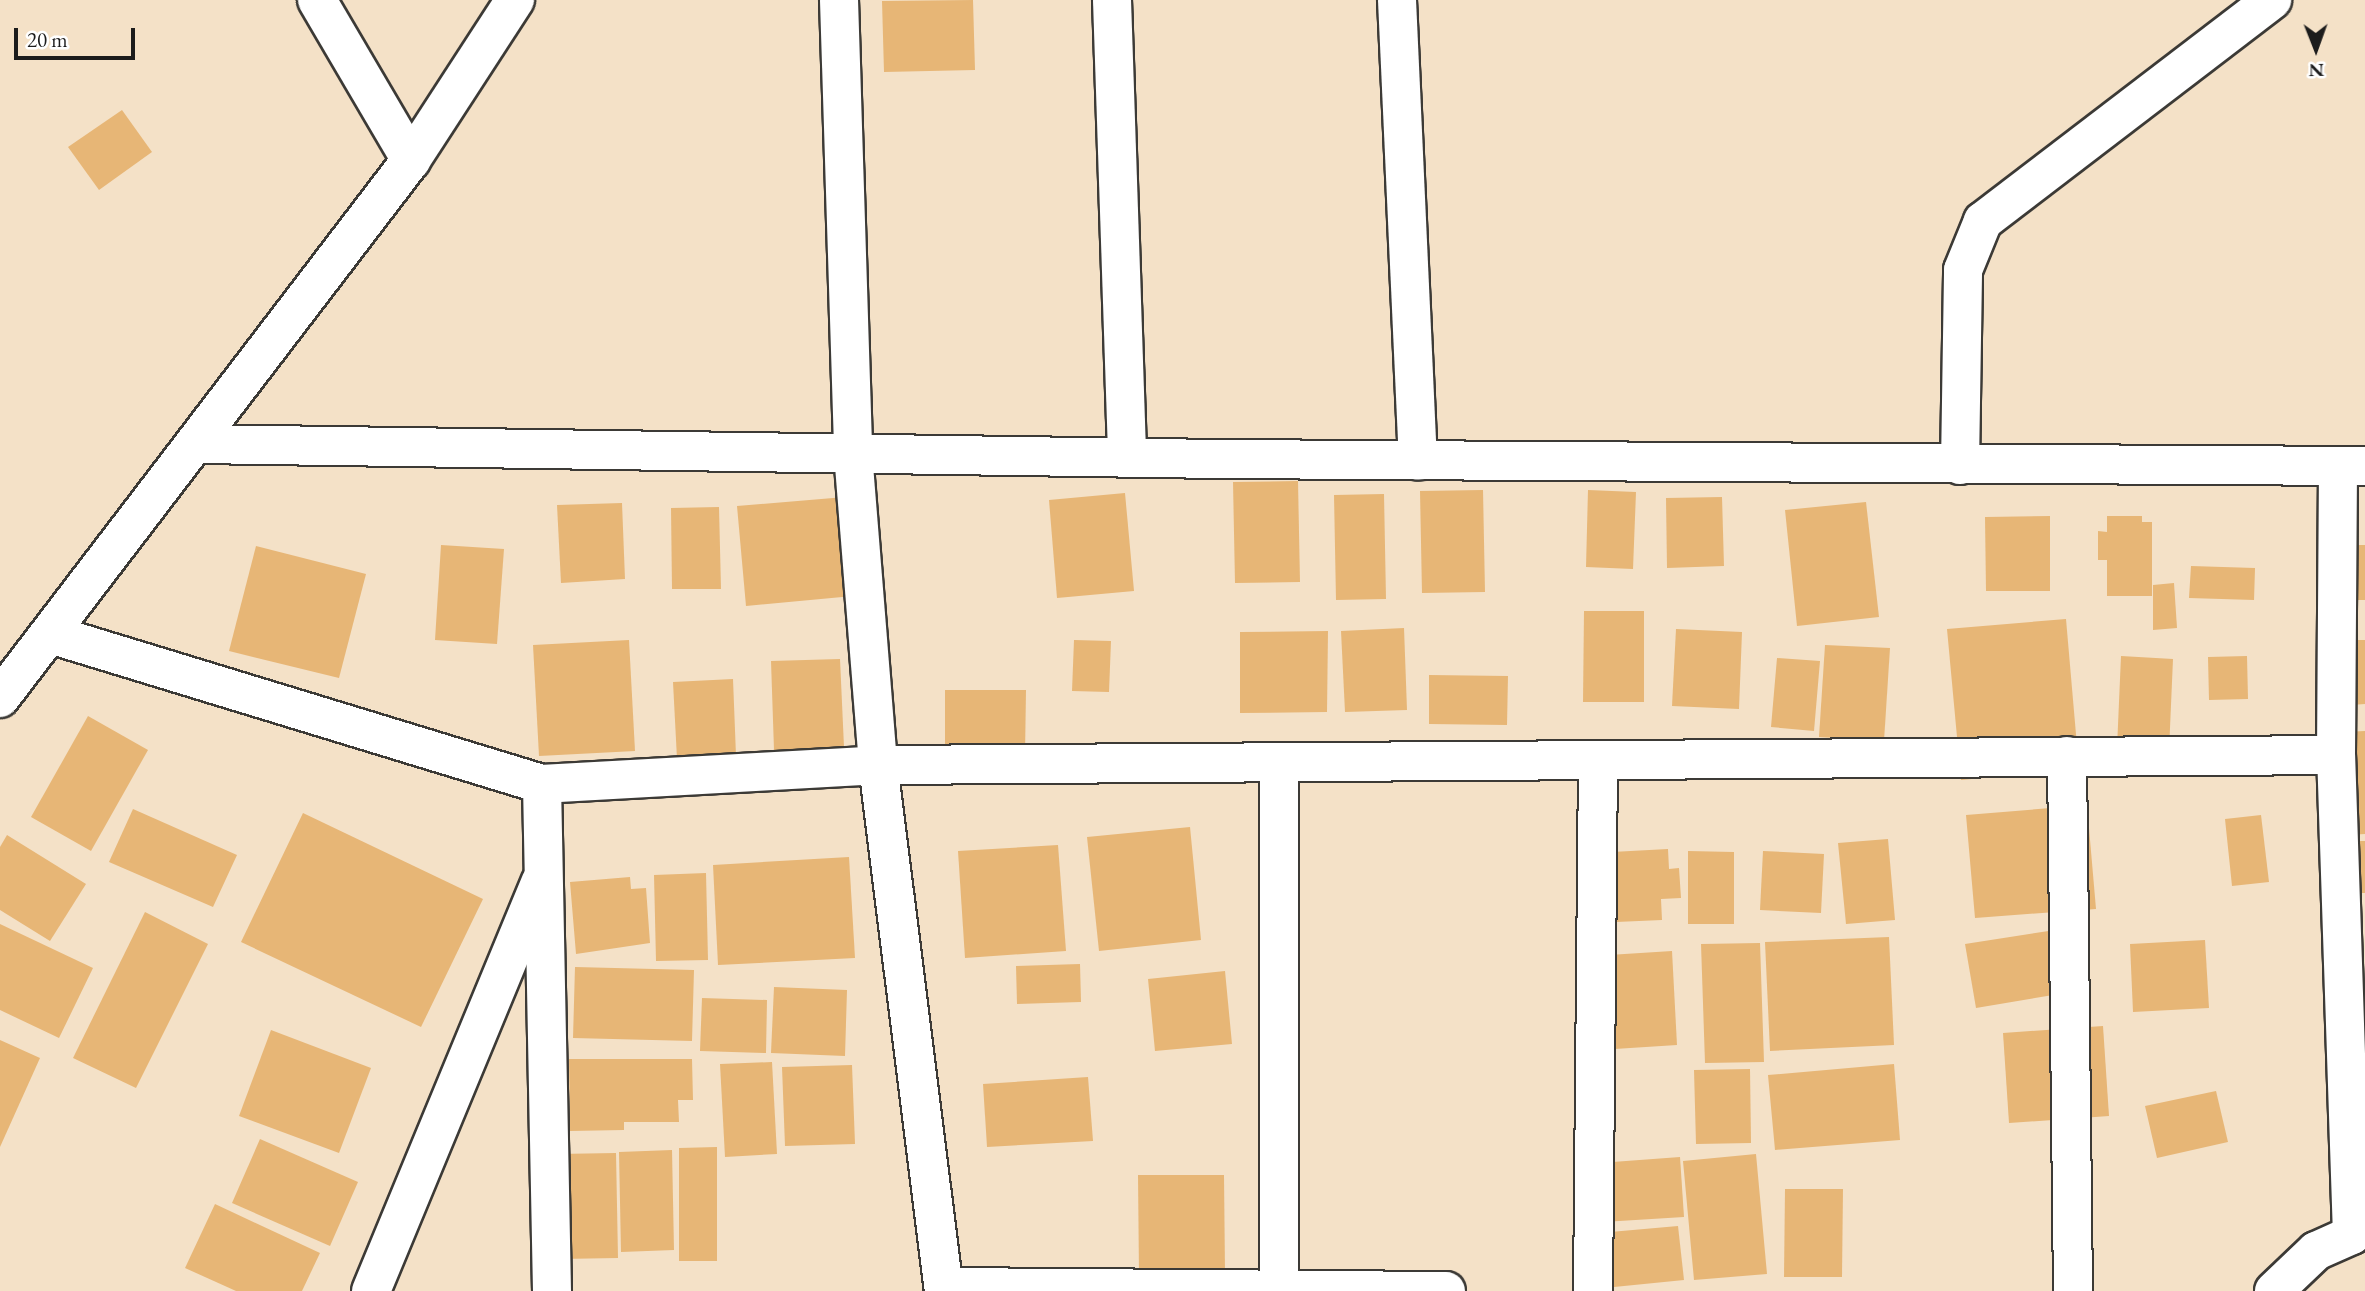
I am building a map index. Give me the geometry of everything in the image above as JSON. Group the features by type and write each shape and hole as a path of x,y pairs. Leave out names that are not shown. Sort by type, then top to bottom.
{"street":[{"path":"317,0 411,160"},
{"path":"0,698 197,444 411,160 515,0"},
{"path":"839,0 853,453 878,765 944,1289 1279,1288 1446,1291"},
{"path":"1112,0 1127,458"},
{"path":"1397,0 1418,461"},
{"path":"1960,465 1963,270 1983,221 2272,0"},
{"path":"197,444 1418,461 2352,466 2336,755 2359,1233 2316,1251 2274,1291"},
{"path":"50,634 542,784 878,765 2336,755"},
{"path":"2067,757 2073,1291"},
{"path":"1593,1291 1598,760"},
{"path":"1279,762 1279,1288"},
{"path":"542,784 552,1291"},
{"path":"371,1291 545,869"}],"building":[{"path":"973,0 975,70 884,72 882,1"},
{"path":"122,110 152,152 99,190 68,147"},
{"path":"1298,481 1300,582 1235,583 1233,482"},
{"path":"1483,490 1485,592 1422,593 1420,491"},
{"path":"1588,490 1636,492 1633,569 1586,567"},
{"path":"1125,493 1134,591 1057,598 1049,500"},
{"path":"1384,494 1386,599 1336,600 1334,495"},
{"path":"845,497 853,596 746,606 737,506"},
{"path":"1722,497 1724,566 1667,568 1666,498"},
{"path":"1866,502 1879,617 1797,626 1785,510"},
{"path":"622,503 625,579 561,583 557,505"},
{"path":"719,507 721,589 672,589 671,508"},
{"path":"2050,516 2050,591 1986,591 1985,517"},
{"path":"2107,516 2142,516 2142,522 2152,522 2152,596 2107,596 2107,560 2098,560 2098,531 2107,532"},
{"path":"441,545 504,549 497,644 435,640"},
{"path":"2352,545 2365,545 2365,600 2349,600"},
{"path":"256,546 366,574 339,678 229,651"},
{"path":"2191,566 2255,568 2254,600 2189,598"},
{"path":"2174,583 2177,628 2153,630 2153,585"},
{"path":"1584,611 1644,611 1644,702 1583,702"},
{"path":"2066,619 2079,769 1961,780 1947,629"},
{"path":"1404,628 1407,710 1345,712 1341,631"},
{"path":"1676,629 1742,632 1739,709 1672,706"},
{"path":"1328,631 1327,712 1240,713 1240,632"},
{"path":"629,640 635,751 539,756 533,645"},
{"path":"1074,640 1111,641 1109,692 1072,691"},
{"path":"2351,640 2365,640 2365,704 2351,705"},
{"path":"1825,645 1890,648 1884,741 1819,737"},
{"path":"2121,656 2173,659 2169,751 2117,748"},
{"path":"2247,656 2248,699 2209,700 2208,657"},
{"path":"1777,658 1820,661 1814,731 1771,727"},
{"path":"840,659 844,747 774,750 771,661"},
{"path":"1429,675 1508,676 1507,725 1429,724"},
{"path":"733,679 736,756 677,759 673,682"},
{"path":"945,690 1026,690 1025,755 945,754"},
{"path":"88,716 148,750 91,851 31,817"},
{"path":"2365,731 2365,834 2348,835 2343,732"},
{"path":"2087,805 2096,909 1975,918 1966,815"},
{"path":"133,809 237,855 213,907 109,862"},
{"path":"303,813 483,899 421,1027 241,942"},
{"path":"2261,815 2269,882 2232,886 2225,819"},
{"path":"1190,827 1201,940 1099,951 1087,837"},
{"path":"7,835 86,884 50,941 0,910 0,847"},
{"path":"1888,839 1895,920 1846,924 1838,843"},
{"path":"2351,841 2365,841 2365,893 2354,893"},
{"path":"1058,845 1066,951 965,958 958,851"},
{"path":"1668,849 1669,869 1679,868 1681,898 1661,899 1662,920 1616,922 1612,852"},
{"path":"1688,851 1734,852 1734,924 1688,924"},
{"path":"1763,851 1824,854 1821,913 1760,910"},
{"path":"849,857 855,958 718,965 713,865"},
{"path":"706,873 708,960 656,961 654,875"},
{"path":"630,877 631,889 646,888 650,943 576,954 570,882"},
{"path":"145,912 208,944 136,1088 73,1058"},
{"path":"0,924 93,968 59,1038 0,1010"},
{"path":"2055,930 2065,993 1976,1008 1965,944"},
{"path":"1889,937 1894,1045 1770,1051 1765,942"},
{"path":"2205,940 2209,1008 2133,1012 2130,944"},
{"path":"1760,943 1764,1062 1705,1063 1701,944"},
{"path":"1672,951 1677,1045 1599,1050 1593,956"},
{"path":"1080,964 1081,1002 1017,1004 1016,966"},
{"path":"575,967 694,970 692,1041 573,1038"},
{"path":"1225,971 1232,1044 1155,1051 1148,979"},
{"path":"774,987 847,990 845,1056 771,1053"},
{"path":"702,998 767,1000 766,1053 700,1051"},
{"path":"2103,1026 2109,1116 2009,1123 2003,1033"},
{"path":"271,1030 371,1068 339,1153 239,1116"},
{"path":"0,1040 40,1058 0,1147"},
{"path":"569,1059 692,1059 693,1100 678,1100 679,1122 624,1122 624,1130 570,1131"},
{"path":"772,1062 777,1154 725,1157 720,1064"},
{"path":"1894,1064 1900,1140 1775,1150 1768,1075"},
{"path":"852,1065 855,1144 785,1146 782,1067"},
{"path":"1750,1069 1751,1143 1696,1144 1694,1070"},
{"path":"1088,1077 1093,1141 987,1147 983,1084"},
{"path":"2216,1091 2228,1142 2157,1158 2145,1106"},
{"path":"260,1139 358,1182 330,1246 232,1203"},
{"path":"717,1147 717,1261 679,1261 679,1148"},
{"path":"672,1150 674,1250 621,1252 619,1152"},
{"path":"616,1153 618,1258 560,1259 557,1154"},
{"path":"1756,1154 1767,1274 1694,1280 1683,1161"},
{"path":"1680,1157 1684,1217 1603,1222 1599,1163"},
{"path":"1138,1175 1224,1175 1225,1273 1139,1274"},
{"path":"1785,1189 1843,1189 1842,1277 1784,1277"},
{"path":"215,1204 320,1253 302,1291 236,1291 185,1268"},
{"path":"1678,1226 1684,1280 1604,1288 1599,1233"}]}
